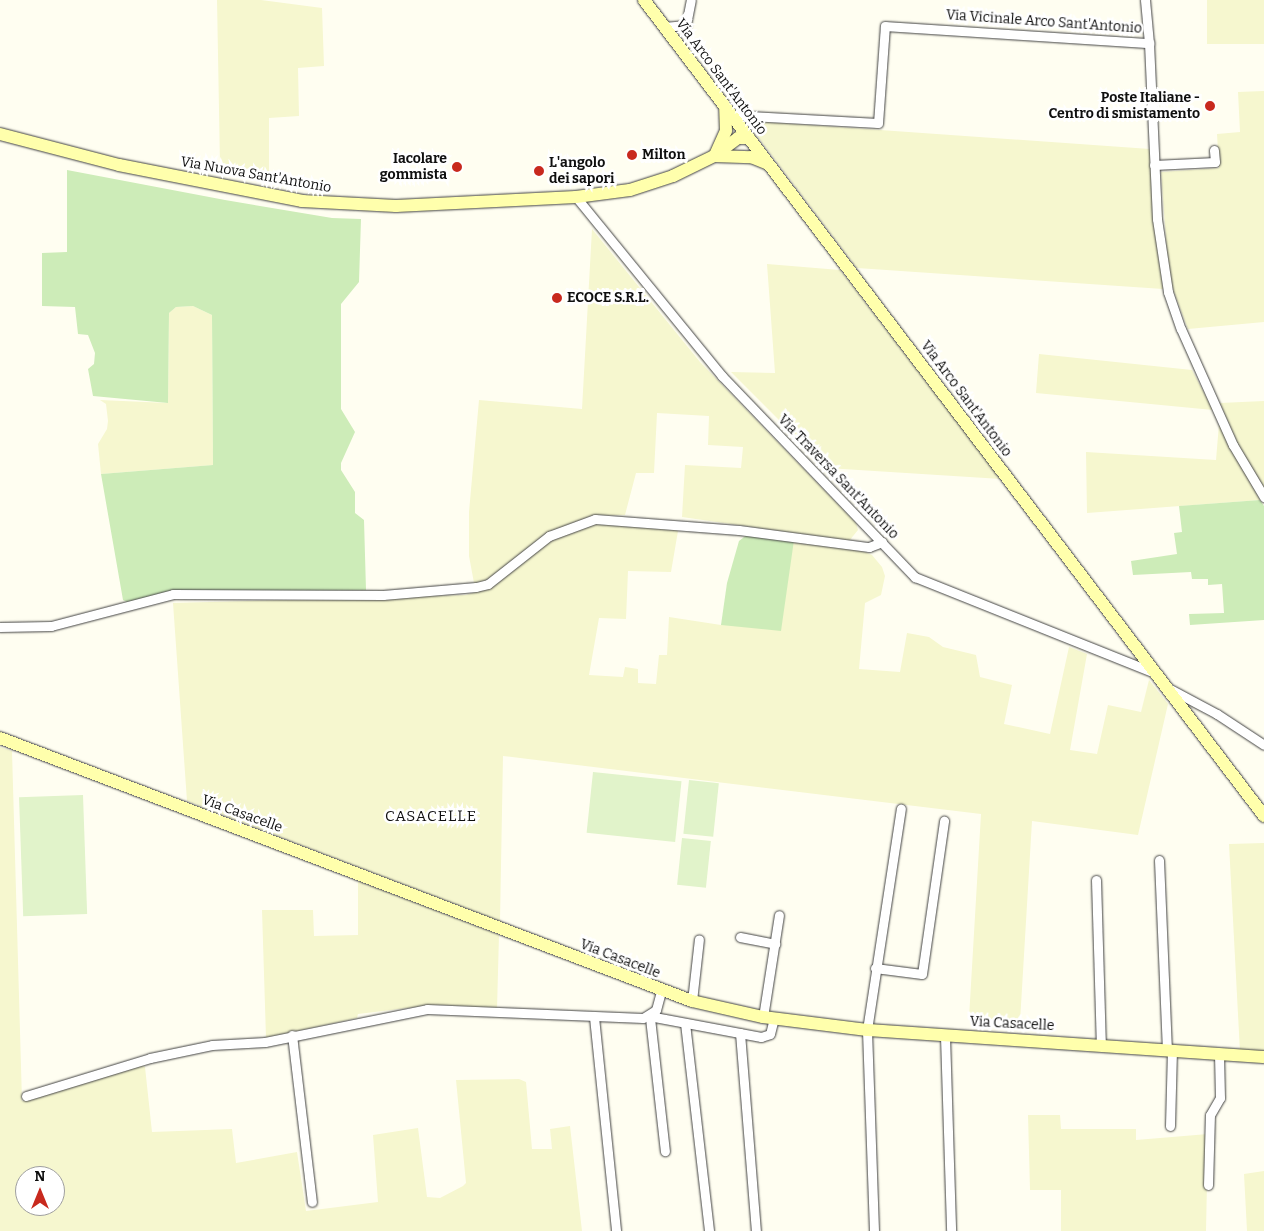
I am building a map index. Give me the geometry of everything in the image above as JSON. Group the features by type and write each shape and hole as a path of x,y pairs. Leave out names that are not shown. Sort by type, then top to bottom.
{"street":[{"name":"Via Arco Sant'Antonio","path":"644,0 1264,816"},
{"path":"664,27 686,25 691,0"},
{"path":"1145,0 1149,43"},
{"name":"Via Vicinale Arco Sant'Antonio","path":"728,111 878,123 885,26 1149,43 1154,166 1162,267 1168,292 1181,330 1233,445 1264,497"},
{"path":"714,156 726,131 728,111"},
{"name":"Via Nuova Sant'Antonio","path":"0,134 118,165 302,201 396,206 576,197 630,190 653,184 714,156"},
{"path":"714,156 738,138 749,138"},
{"path":"1154,166 1215,162 1214,150"},
{"path":"714,156 751,157 768,164"},
{"name":"Via Traversa Sant'Antonio","path":"576,197 722,376 915,578 1155,673"},
{"path":"0,627 51,626 173,594 383,595 476,587 488,584 549,536 595,519 739,530 869,547 882,542"},
{"path":"1164,686 1217,714 1264,745"},
{"name":"Via Casacelle","path":"0,738 661,991 692,1001 769,1017 867,1030 1101,1044 1264,1057"},
{"path":"874,1231 867,1030 875,968 901,810"},
{"path":"875,968 922,974 944,821"},
{"path":"1159,860 1170,1050 1170,1126"},
{"path":"1096,880 1101,1044"},
{"path":"26,1096 150,1058 212,1045 265,1042 427,1009 594,1017 649,1017 768,1036 779,915"},
{"path":"740,937 775,944"},
{"path":"692,1001 699,939"},
{"path":"649,1017 656,1010 661,991"},
{"path":"594,1017 616,1231"},
{"path":"649,1017 665,1151"},
{"path":"685,1023 709,1231"},
{"path":"740,1032 756,1231"},
{"path":"292,1035 312,1202"},
{"path":"945,1036 951,1231"},
{"path":"1208,1185 1210,1115 1220,1098 1219,1054"}],"green space":[{"path":"217,0 261,0 322,8 324,66 298,68 299,116 269,118 269,175 220,165"},
{"path":"1207,0 1264,0 1264,44 1207,44"},
{"path":"1264,91 1264,322 1188,329 1169,279 1161,172 1219,168 1217,134 1240,132 1238,92"},
{"path":"767,122 1150,149 1154,218 1163,289 857,268 752,129"},
{"path":"67,170 332,218 361,219 359,282 341,304 341,409 355,432 341,463 341,470 355,492 355,513 364,520 366,590 173,592 127,602 123,600 101,474 213,465 212,315 193,306 176,307 169,313 168,403 93,396 88,369 94,364 95,353 88,335 78,334 75,307 42,306 42,253 67,252"},
{"path":"592,229 700,362 856,523 858,530 849,541 682,517 685,465 741,468 743,447 708,445 709,416 657,413 654,473 636,473 625,515 591,516 557,530 488,581 474,583 469,556 469,512 479,400 582,409"},
{"path":"767,264 840,270 1001,479 827,468 731,372 775,373"},
{"path":"193,306 212,315 213,465 101,474 98,444 107,429 108,421 106,404 100,400 168,403 169,313 176,307"},
{"path":"1039,354 1192,370 1213,410 1036,393"},
{"path":"1264,401 1264,488 1241,451 1220,403"},
{"path":"1219,424 1260,500 1087,513 1086,452 1216,460"},
{"path":"1260,500 1264,506 1264,620 1190,625 1189,614 1224,613 1222,584 1208,585 1208,579 1192,579 1191,572 1133,575 1131,561 1177,554 1174,533 1182,532 1179,506"},
{"path":"594,521 674,527 678,531 671,572 628,571 626,619 599,618 589,675 623,677 625,667 638,669 638,683 656,684 659,655 667,655 669,617 721,625 794,540 863,551 872,555 882,567 885,576 881,595 865,603 859,669 900,672 907,633 929,637 943,647 976,655 980,677 1012,685 1004,724 1050,734 1069,647 1087,654 1070,750 1097,754 1108,705 1141,712 1149,680 1168,704 1138,835 1032,821 1020,1022 969,1018 981,814 503,756 500,921 187,801 173,603 466,595 490,587 553,538"},
{"path":"748,534 794,540 781,631 721,625 727,583 739,541"},
{"path":"0,747 12,751 22,1101 141,1065 145,1067 152,1132 232,1129 236,1163 297,1152 306,1211 378,1202 373,1135 418,1128 427,1197 440,1198 463,1186 466,1183 456,1080 519,1079 526,1082 532,1149 552,1149 550,1129 570,1126 582,1231 0,1231"},
{"path":"593,772 682,781 675,842 587,833"},
{"path":"689,780 719,783 713,837 683,834"},
{"path":"83,795 87,914 23,916 19,797"},
{"path":"682,838 711,841 706,888 677,885"},
{"path":"1264,843 1264,1053 1240,1052 1229,844"},
{"path":"358,881 499,935 497,1009 444,1005 358,1014 357,1018 266,1038 262,910 313,910 314,936 358,935"},
{"path":"1028,1115 1060,1115 1061,1129 1136,1129 1136,1140 1208,1134 1206,1231 1061,1231 1061,1190 1030,1190"},
{"path":"1264,1171 1264,1231 1247,1231 1244,1174"}],"place":[{"name":"Poste Italiane - Centro di smistamento","path":"1210,106"},
{"name":"Milton","path":"632,155"},
{"name":"Iacolare gommista","path":"457,167"},
{"name":"L'angolo dei sapori","path":"539,171"},
{"name":"ECOCE S.R.L.","path":"557,298"}],"district":[{"name":"CASACELLE","path":"431,817"}]}
